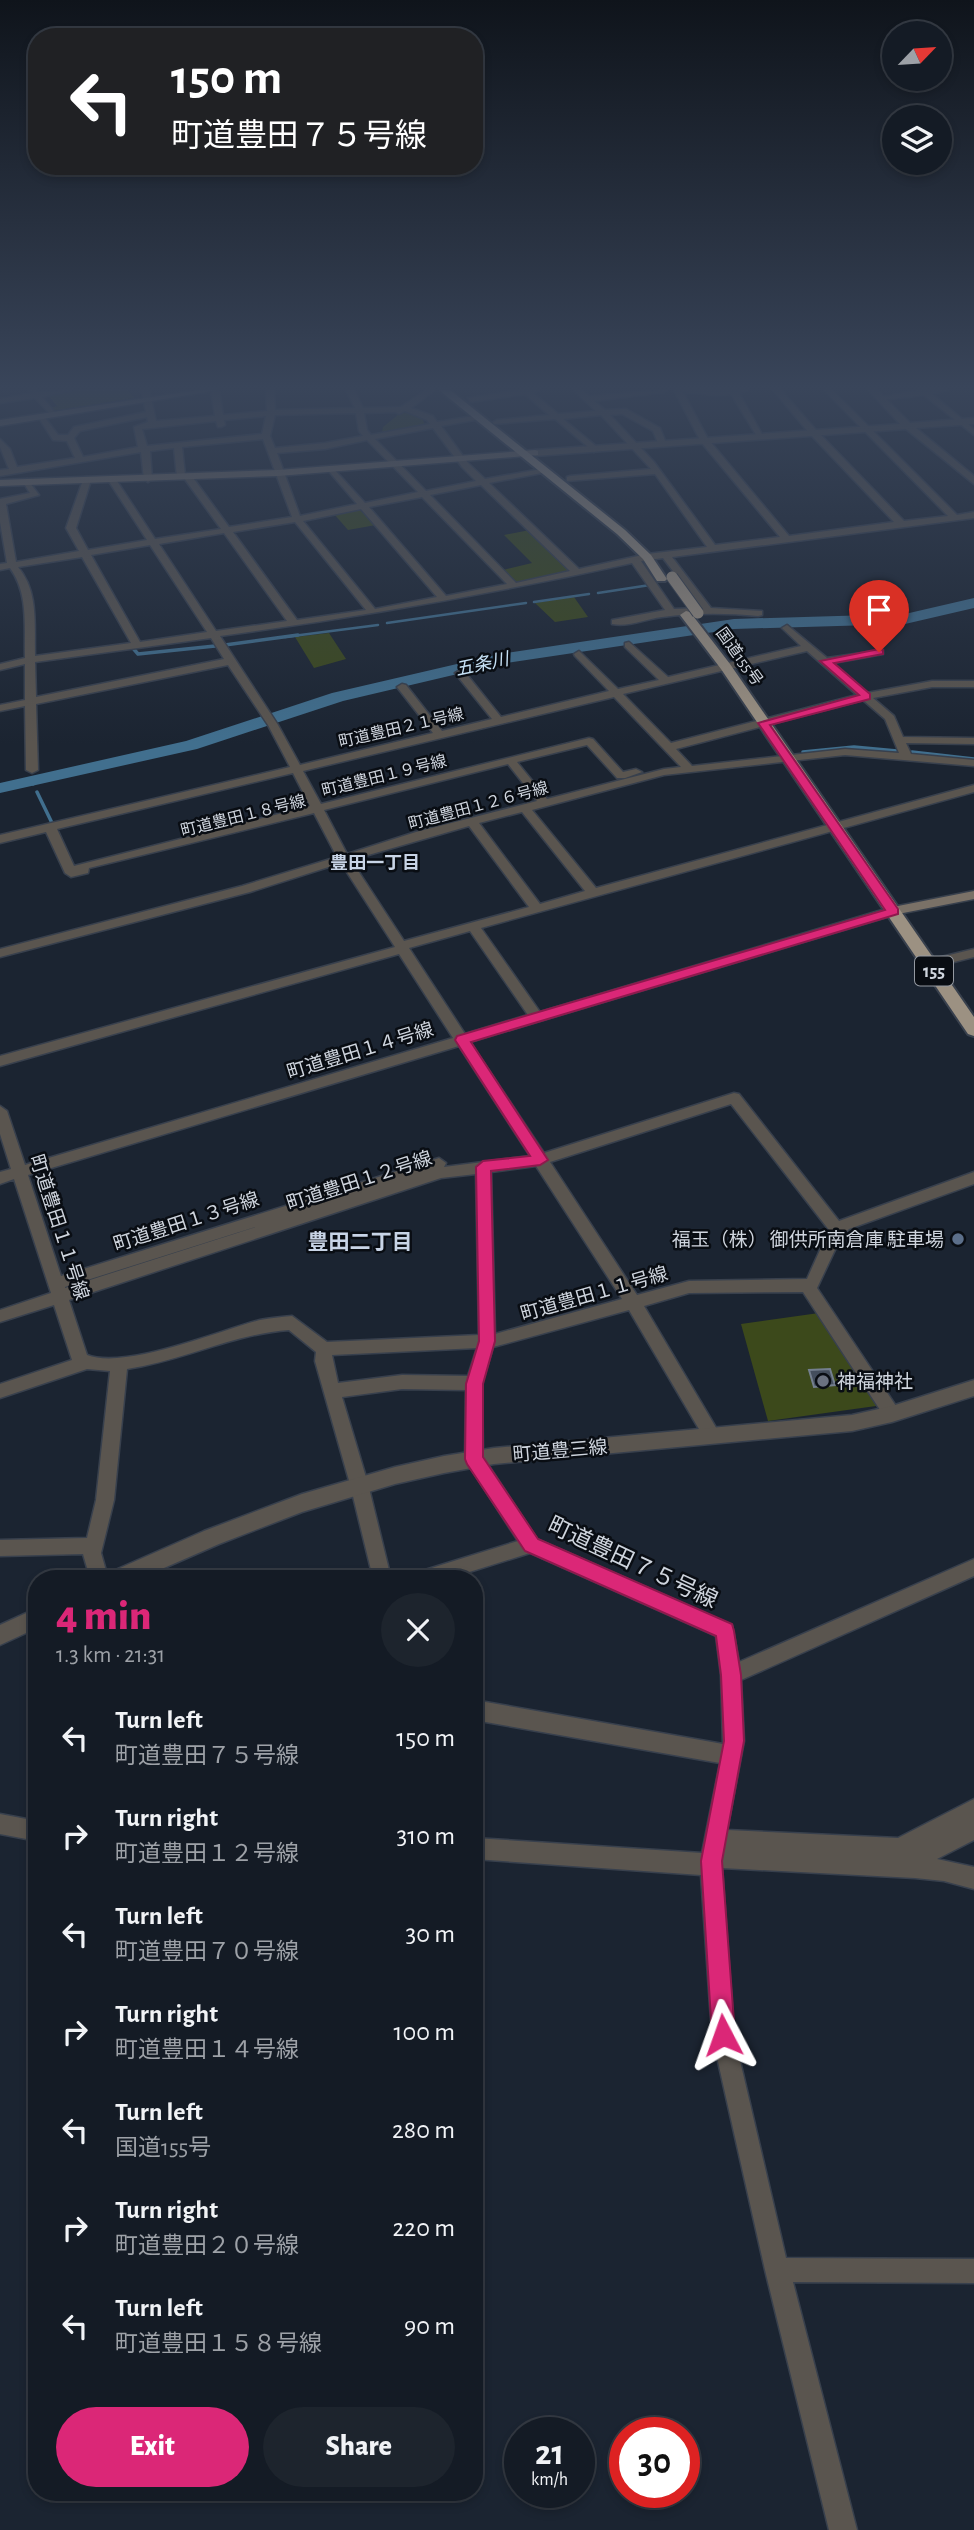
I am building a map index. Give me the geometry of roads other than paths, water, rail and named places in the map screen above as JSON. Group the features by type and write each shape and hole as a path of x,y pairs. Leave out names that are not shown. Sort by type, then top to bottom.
{"highway":[{"name":"国道155号","path":"591,508 651,557"},
{"name":"国道155号","path":"606,508 636,533 696,615 706,634 730,665 974,1030"},
{"name":"国道155号","path":"896,911 974,1020"}],"main road":[{"path":"896,911 974,895"}],"street":[{"path":"1,508 6,566"},
{"path":"80,508 71,528 138,645"},
{"path":"130,508 267,716 344,859 634,1304 712,1436"},
{"path":"209,508 294,623"},
{"path":"292,508 297,519 373,612"},
{"path":"6,566 353,508"},
{"path":"365,508 444,599"},
{"path":"439,508 514,586"},
{"path":"510,508 577,572"},
{"path":"687,508 713,549"},
{"path":"763,508 786,539"},
{"path":"886,508 901,524"},
{"path":"945,508 954,517"},
{"path":"0,667 30,660 373,612 651,557 974,515"},
{"path":"651,557 672,613"},
{"path":"651,557 696,615"},
{"path":"6,566 23,579 29,600 32,770"},
{"path":"630,631 640,623 672,613"},
{"path":"616,622 672,613 758,613"},
{"path":"787,628 890,718 906,756"},
{"path":"629,645 666,681"},
{"name":"町道豊田２１号線","path":"0,839 809,647"},
{"path":"825,661 879,652"},
{"path":"579,654 686,765"},
{"path":"0,708 230,661"},
{"path":"460,673 498,720"},
{"path":"669,747 866,696 932,684 974,684"},
{"path":"402,687 439,734"},
{"path":"899,740 974,741"},
{"name":"町道豊田１９号線","path":"79,867 589,741 621,776 686,765"},
{"name":"町道豊田１８号線","path":"50,827 71,873 317,810 586,746 619,784"},
{"name":"町道豊田１２６号線","path":"0,953 232,893 472,822 686,765 853,752 974,763"},
{"path":"513,764 545,803"},
{"path":"0,1054 974,788"},
{"path":"525,808 593,893"},
{"path":"472,822 537,909"},
{"name":"町道豊田１４号線","path":"0,1178 896,911"},
{"path":"473,926 536,1017"},
{"path":"0,1061 401,946"},
{"path":"934,963 974,953"},
{"name":"町道豊田１２号線","path":"0,1316 58,1289 440,1173 483,1167 537,1154 732,1093 837,1230"},
{"name":"町道豊田１１号線","path":"2,1121 80,1359 84,1363"},
{"name":"町道豊田１３号線","path":"0,1305 58,1289 422,1167 521,1152 528,1146 537,1154"},
{"path":"474,1459 474,1384 487,1341 483,1167"},
{"path":"892,1414 807,1286 813,1283 837,1230 844,1225 974,1178"},
{"name":"町道豊田１１号線","path":"324,1349 502,1340 689,1287 807,1286"},
{"path":"0,1391 84,1363 119,1363 186,1349 260,1327 292,1323 324,1349 323,1361 359,1484 380,1570"},
{"path":"97,1570 92,1553 105,1500 119,1363"},
{"path":"331,1391 402,1381 474,1384"},
{"name":"町道豊三線","path":"138,1570 249,1520 359,1484 474,1459 830,1426 892,1414 974,1388"},
{"name":"町道豊田７５号線","path":"474,1459 531,1545 725,1631 731,1675 734,1741 729,1755 711,1861 723,2035 777,2270 843,2530"},
{"path":"451,1570 531,1545"},
{"path":"0,1548 95,1546"},
{"path":"731,1675 974,1567"},
{"path":"0,1635 28,1622"},
{"path":"483,1712 729,1755"},
{"path":"715,1839 899,1849 974,1809"},
{"path":"0,1824 28,1829"},
{"path":"915,1867 920,1856 974,1829"},
{"path":"483,1849 699,1865 725,1856 915,1867 944,1870 974,1878"},
{"path":"777,2270 974,2271"}],"waterway":[{"path":"598,593 650,585"},
{"path":"534,602 589,594"},
{"path":"387,623 526,603"},
{"name":"五条川","path":"0,788 191,745 338,697 500,659 734,624 905,619 974,603"},
{"path":"285,637 378,625"},
{"path":"225,645 298,635"},
{"path":"132,647 138,654 215,646"},
{"path":"803,752 854,747 897,751"},
{"path":"912,752 974,759"},
{"path":"37,792 52,823"}],"place":[{"name":"福玉（株） 御供所南倉庫 駐車場","path":"958,1239"},
{"name":"神福神社","path":"823,1381"}],"district":[{"name":"豊田一丁目","path":"375,863"},
{"name":"豊田二丁目","path":"360,1242"}]}
